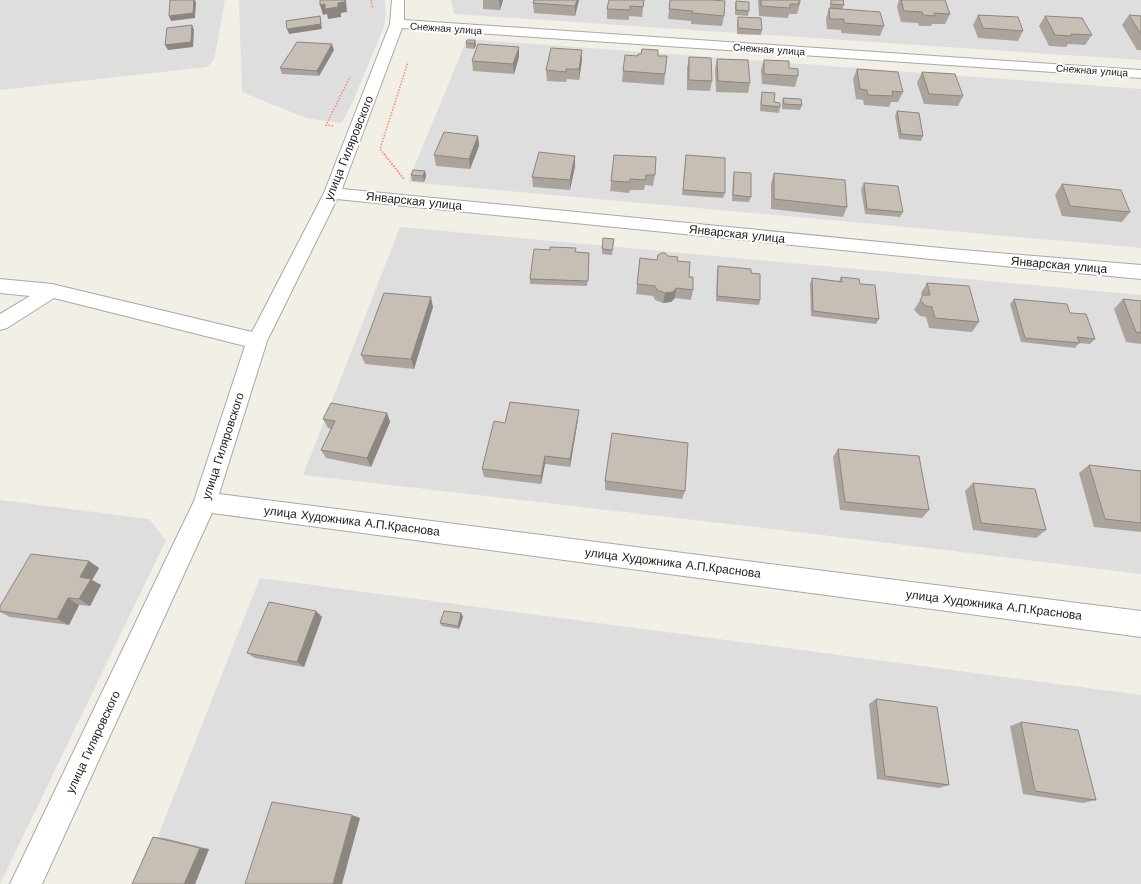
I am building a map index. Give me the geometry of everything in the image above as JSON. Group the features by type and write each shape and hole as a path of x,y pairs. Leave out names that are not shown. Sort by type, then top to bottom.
{"street":[{"name":"улица Гиляровского","path":"26,884 205,502 257,341 332,193 397,24 398,0"},
{"name":"Снежная улица","path":"397,24 1141,74"},
{"name":"Январская улица","path":"332,193 951,255 1141,272"},
{"path":"0,286 52,291 257,341"},
{"path":"0,323 52,291"},
{"name":"улица Художника А.П.Краснова","path":"205,502 1141,624"}],"path":[{"path":"407,200 408,184 380,149 420,26"}],"shaded area":[{"path":"0,0 225,0 214,60 207,67 0,90"},
{"path":"239,0 385,0 386,12 384,27 353,101 342,123 306,118 242,92"},
{"path":"451,0 1141,0 1141,60 454,14"},
{"path":"467,39 1141,89 1141,248 408,182"},
{"path":"400,227 1141,295 1141,574 815,534 303,475"},
{"path":"0,500 149,519 166,540 0,884"},
{"path":"260,578 1141,695 1141,884 139,884"}],"building":[{"path":"170,0 194,0 193,13 169,16"},
{"path":"320,0 345,0 345,2 338,3 338,7 325,9 325,4 320,5"},
{"path":"534,0 577,0 575,6 533,3"},
{"path":"609,0 644,0 643,7 630,6 630,10 607,9"},
{"path":"670,0 725,1 724,16 669,9"},
{"path":"761,0 799,0 799,4 790,4 790,8 761,6"},
{"path":"831,0 843,0 844,5 831,4"},
{"path":"901,0 945,0 950,14 934,13 935,16 923,15 922,12 904,11"},
{"path":"736,1 749,2 749,11 736,10"},
{"path":"829,8 880,12 884,26 844,23 844,19 830,19"},
{"path":"978,15 1018,17 1023,31 983,28"},
{"path":"1129,15 1141,16 1141,34"},
{"path":"320,16 321,24 287,29 286,21"},
{"path":"1045,16 1082,18 1092,35 1055,35"},
{"path":"738,17 761,18 762,30 738,28"},
{"path":"192,25 191,42 165,45 167,28"},
{"path":"467,40 475,40 474,43 466,43"},
{"path":"297,42 332,44 317,71 280,68"},
{"path":"478,44 519,47 513,64 472,61"},
{"path":"551,48 582,50 579,69 566,69 566,72 546,70"},
{"path":"642,49 658,50 658,56 667,56 665,74 623,71 625,55 638,56 638,54 641,54"},
{"path":"689,57 711,58 712,81 689,80"},
{"path":"717,59 748,60 750,83 718,81"},
{"path":"764,60 789,61 789,68 798,69 798,76 764,74"},
{"path":"857,69 898,72 903,92 892,91 893,96 868,95 867,90 860,89"},
{"path":"922,72 955,74 963,96 929,94"},
{"path":"762,92 775,93 774,102 780,103 780,107 761,105"},
{"path":"783,98 801,99 802,105 784,104"},
{"path":"897,111 919,113 923,136 901,134"},
{"path":"444,132 478,136 469,159 434,155"},
{"path":"539,152 575,156 570,180 532,177"},
{"path":"614,155 656,157 655,175 646,175 645,180 630,179 630,182 611,181"},
{"path":"686,155 725,158 725,193 683,190"},
{"path":"413,170 425,171 423,176 411,175"},
{"path":"734,172 751,173 751,197 733,195"},
{"path":"774,173 845,180 847,207 774,199"},
{"path":"864,183 898,186 903,212 867,209"},
{"path":"1062,184 1121,190 1130,212 1070,206"},
{"path":"603,238 614,239 612,250 602,249"},
{"path":"550,247 576,248 575,252 589,253 588,281 530,279 534,249 550,250"},
{"path":"665,253 668,256 678,257 677,261 690,262 689,277 693,277 693,290 676,288 673,292 665,293 657,290 655,286 637,284 640,258 657,260 658,255"},
{"path":"718,266 751,269 751,273 760,274 760,300 717,296"},
{"path":"841,277 859,279 860,284 875,285 879,319 813,311 812,278 842,282"},
{"path":"927,283 969,286 979,322 935,318 932,307 926,306 920,300 923,295 930,295"},
{"path":"384,293 431,297 411,359 361,355"},
{"path":"1014,299 1067,304 1070,313 1086,314 1095,339 1077,337 1080,343 1025,338"},
{"path":"1123,299 1141,301 1141,333 1136,332"},
{"path":"510,402 579,410 570,459 545,456 541,476 482,469 494,421 505,423"},
{"path":"331,403 387,413 367,458 321,450 335,421 323,419"},
{"path":"612,433 688,443 685,491 605,481"},
{"path":"838,449 919,456 929,510 845,502"},
{"path":"1089,465 1141,471 1141,523 1105,519"},
{"path":"973,483 1035,489 1046,530 981,523"},
{"path":"31,554 89,561 80,577 91,579 79,599 68,598 57,619 0,611 0,606"},
{"path":"269,602 316,611 297,662 247,653"},
{"path":"444,611 461,613 458,626 440,623"},
{"path":"876,699 937,707 949,785 885,776"},
{"path":"1021,722 1078,730 1096,800 1035,791"},
{"path":"272,802 352,815 333,884 245,884"},
{"path":"153,837 200,848 184,884 132,884"}]}
